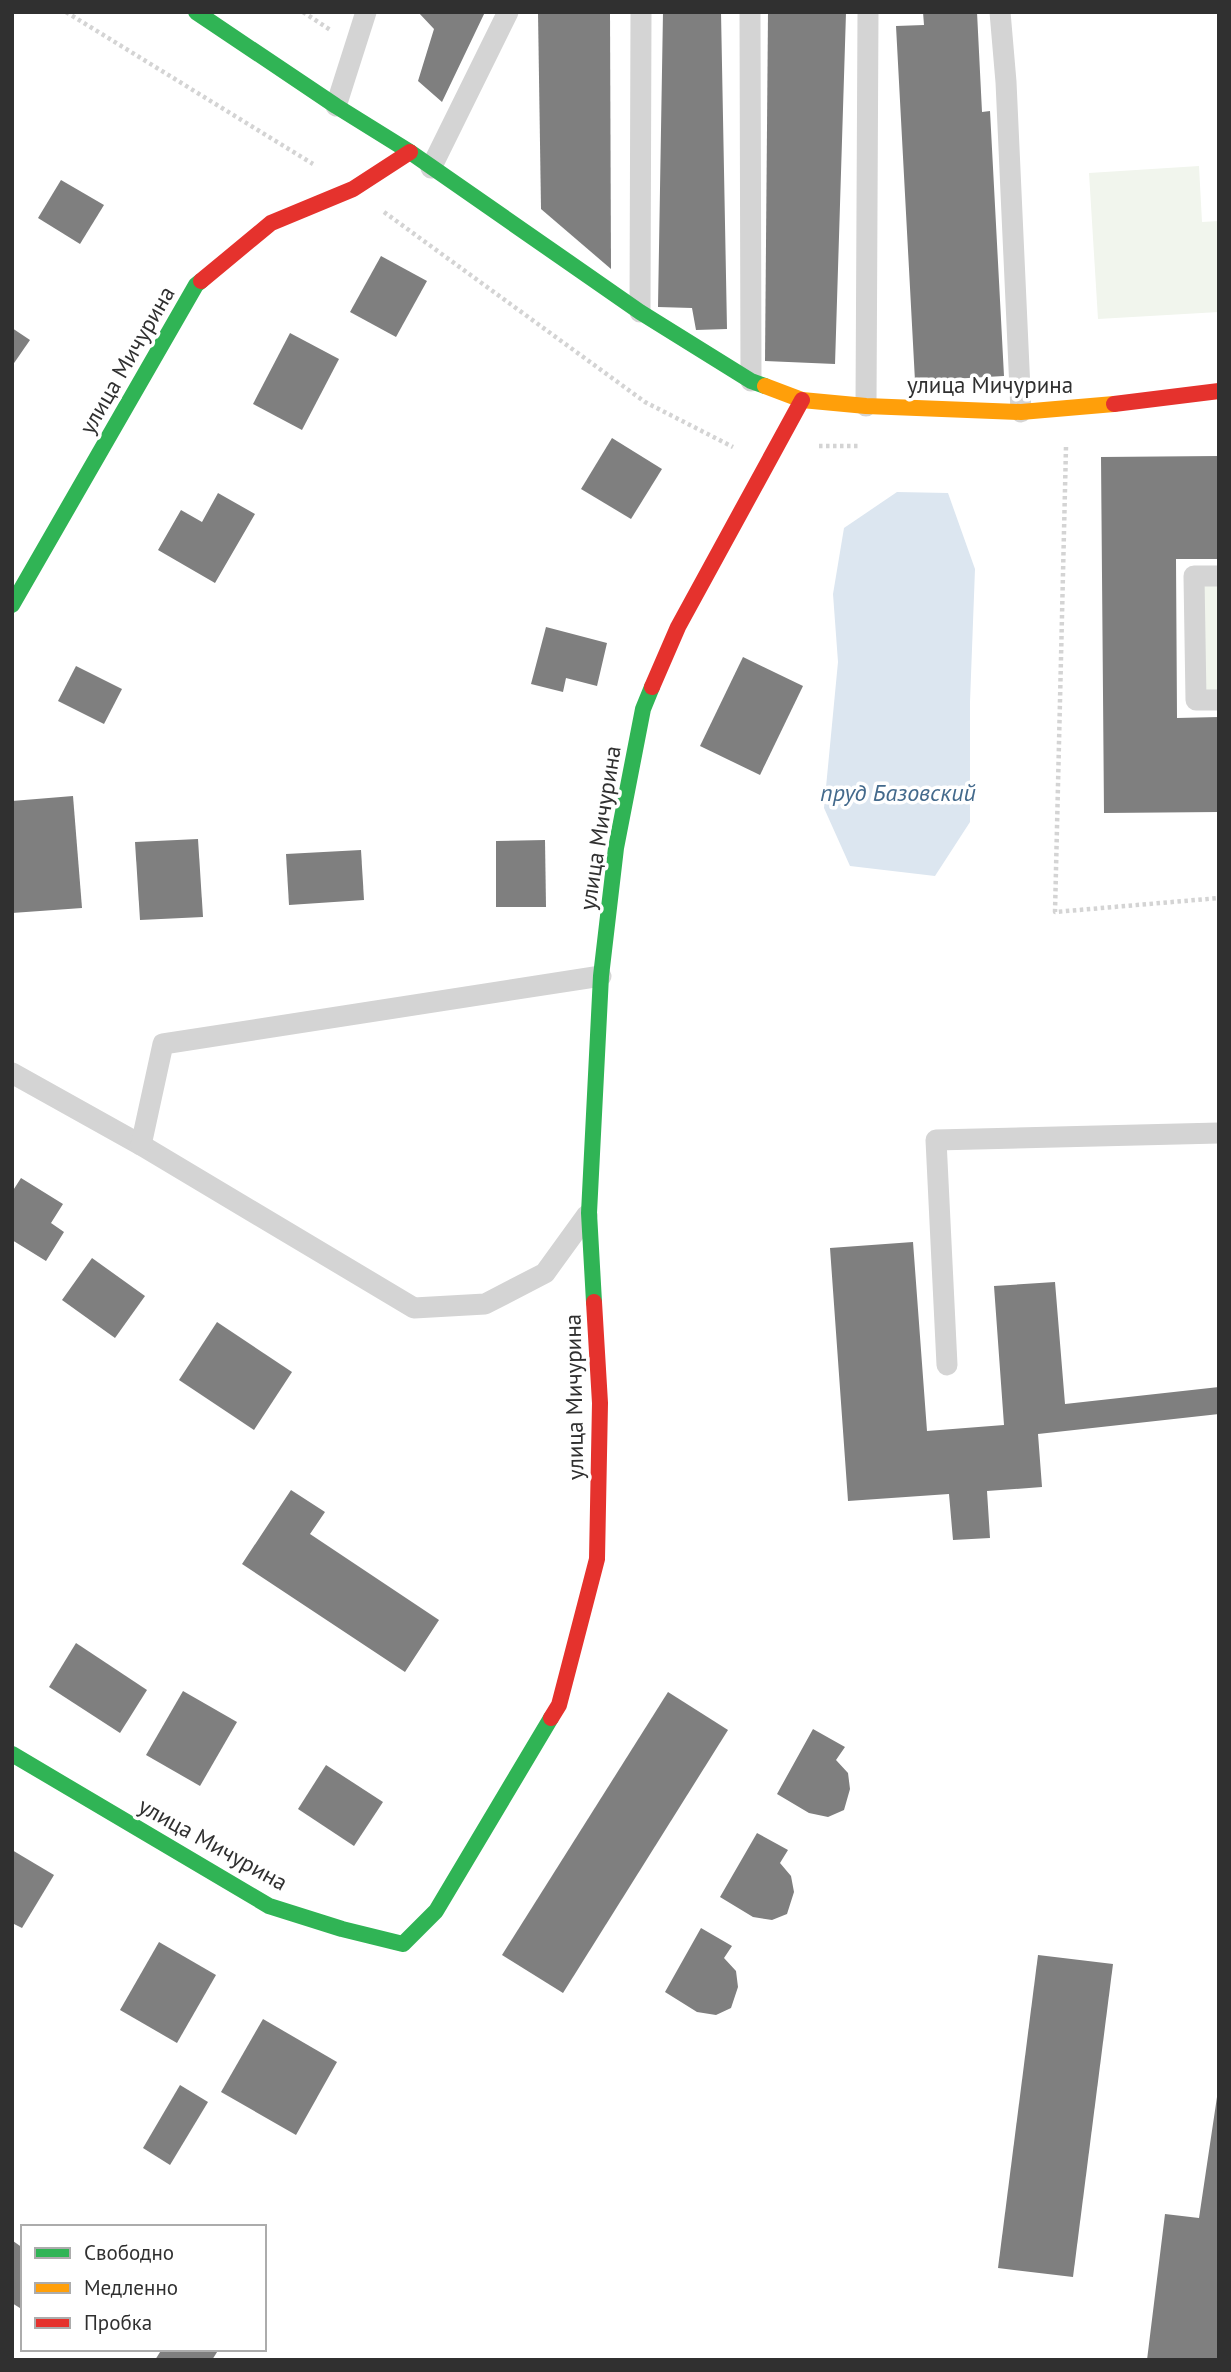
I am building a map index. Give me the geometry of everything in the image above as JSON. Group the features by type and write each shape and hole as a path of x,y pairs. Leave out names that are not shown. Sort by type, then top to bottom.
{"street":[{"name":"улица Мичурина","path":"196,12 410,152 640,312 751,382 802,400 866,406 1021,412 1072,409 1219,391"},
{"name":"улица Мичурина","path":"12,605 196,285 271,223 353,189 410,152"},
{"name":"улица Мичурина","path":"12,1754 269,1906 342,1929 403,1944 436,1911 559,1705 597,1559 600,1403 589,1213 601,976 616,848 643,709 678,627 802,400"}],"lane":[{"path":"336,106 366,12"},
{"path":"432,168 508,12"},
{"path":"640,312 641,12"},
{"path":"750,12 751,382"},
{"path":"866,406 868,12"},
{"path":"1000,12 1006,82 1021,412"},
{"path":"1219,576 1194,576 1196,700 1219,700"},
{"path":"141,1145 163,1044 601,976"},
{"path":"12,1073 141,1145 414,1308 485,1304 545,1273 589,1213"},
{"path":"947,1365 936,1140 1219,1133"}],"path":[{"path":"1066,442 1055,912 1219,898"}],"shaded area":[{"path":"1199,166 1202,222 1219,221 1219,312 1098,319 1089,173"},
{"path":"1194,576 1219,576 1219,700 1196,700"}],"water":[{"name":"пруд Базовский","path":"897,492 948,493 975,569 970,702 970,822 935,876 850,866 824,808 838,662 833,594 844,528"}],"building":[{"path":"418,12 485,12 442,102 418,81 434,29"},
{"path":"538,12 610,12 611,269 541,209"},
{"path":"663,12 721,12 727,329 696,330 692,308 658,307"},
{"path":"768,12 846,12 835,364 765,361"},
{"path":"923,12 977,12 982,112 990,111 1004,376 915,381 896,26 924,25"},
{"path":"61,180 104,205 80,244 38,218"},
{"path":"381,256 427,281 396,337 350,312"},
{"path":"12,328 30,340 12,366"},
{"path":"290,333 339,359 302,430 253,404"},
{"path":"612,438 662,469 631,519 581,489"},
{"path":"1219,456 1219,559 1176,559 1177,718 1219,717 1219,812 1104,813 1101,457"},
{"path":"218,493 255,514 215,583 158,550 181,510 202,522"},
{"path":"546,627 607,643 597,686 566,678 563,692 531,684"},
{"path":"743,657 803,686 760,775 700,746"},
{"path":"76,666 122,689 104,724 58,701"},
{"path":"73,796 82,908 12,913 12,801"},
{"path":"198,839 203,917 140,920 135,842"},
{"path":"545,840 546,907 496,907 496,841"},
{"path":"361,850 364,900 289,905 286,854"},
{"path":"21,1178 63,1204 51,1223 64,1232 46,1261 12,1240 12,1192"},
{"path":"913,1242 927,1431 1004,1425 994,1286 1055,1282 1065,1404 1219,1387 1219,1414 1038,1434 1042,1487 987,1491 990,1538 953,1540 949,1494 848,1501 830,1248"},
{"path":"92,1258 145,1296 115,1338 62,1300"},
{"path":"217,1322 292,1372 254,1430 179,1380"},
{"path":"291,1490 325,1512 310,1534 439,1620 405,1672 242,1564"},
{"path":"76,1643 147,1690 120,1733 49,1687"},
{"path":"183,1691 237,1722 200,1786 146,1755"},
{"path":"668,1692 728,1730 563,1993 502,1955"},
{"path":"813,1729 845,1747 836,1760 848,1773 850,1789 844,1810 828,1817 809,1813 777,1794"},
{"path":"326,1765 383,1802 354,1846 298,1809"},
{"path":"757,1833 788,1850 780,1863 791,1876 794,1892 787,1914 772,1920 753,1917 720,1897"},
{"path":"12,1850 54,1875 22,1928 12,1923"},
{"path":"701,1928 732,1946 724,1958 736,1971 738,1987 731,2008 716,2015 697,2012 665,1992"},
{"path":"159,1942 216,1975 177,2043 120,2010"},
{"path":"1038,1955 1113,1964 1073,2277 998,2268"},
{"path":"263,2019 337,2062 296,2135 221,2092"},
{"path":"180,2085 208,2102 170,2165 143,2148"},
{"path":"1217,2097 1219,2360 1147,2360 1165,2214 1199,2218"},
{"path":"13,2241 21,2247 21,2309 12,2303"},
{"path":"161,2351 218,2351 212,2360 155,2360"}],"traffic: fast":[{"path":"196,12 410,152 640,312 751,381 765,386"},
{"path":"12,605 196,285 201,281"},
{"path":"594,1302 589,1213 601,976 616,848 643,709 652,687"},
{"path":"12,1754 269,1906 342,1929 403,1944 436,1911 551,1718"}],"traffic: slow":[{"path":"765,386 802,400 866,406 1021,412 1114,404"}],"traffic: jam":[{"path":"201,281 271,223 353,189 410,152"},
{"path":"1114,404 1219,391"},
{"path":"652,687 678,627 802,400"},
{"path":"551,1718 559,1705 597,1559 600,1403 594,1302"}]}
